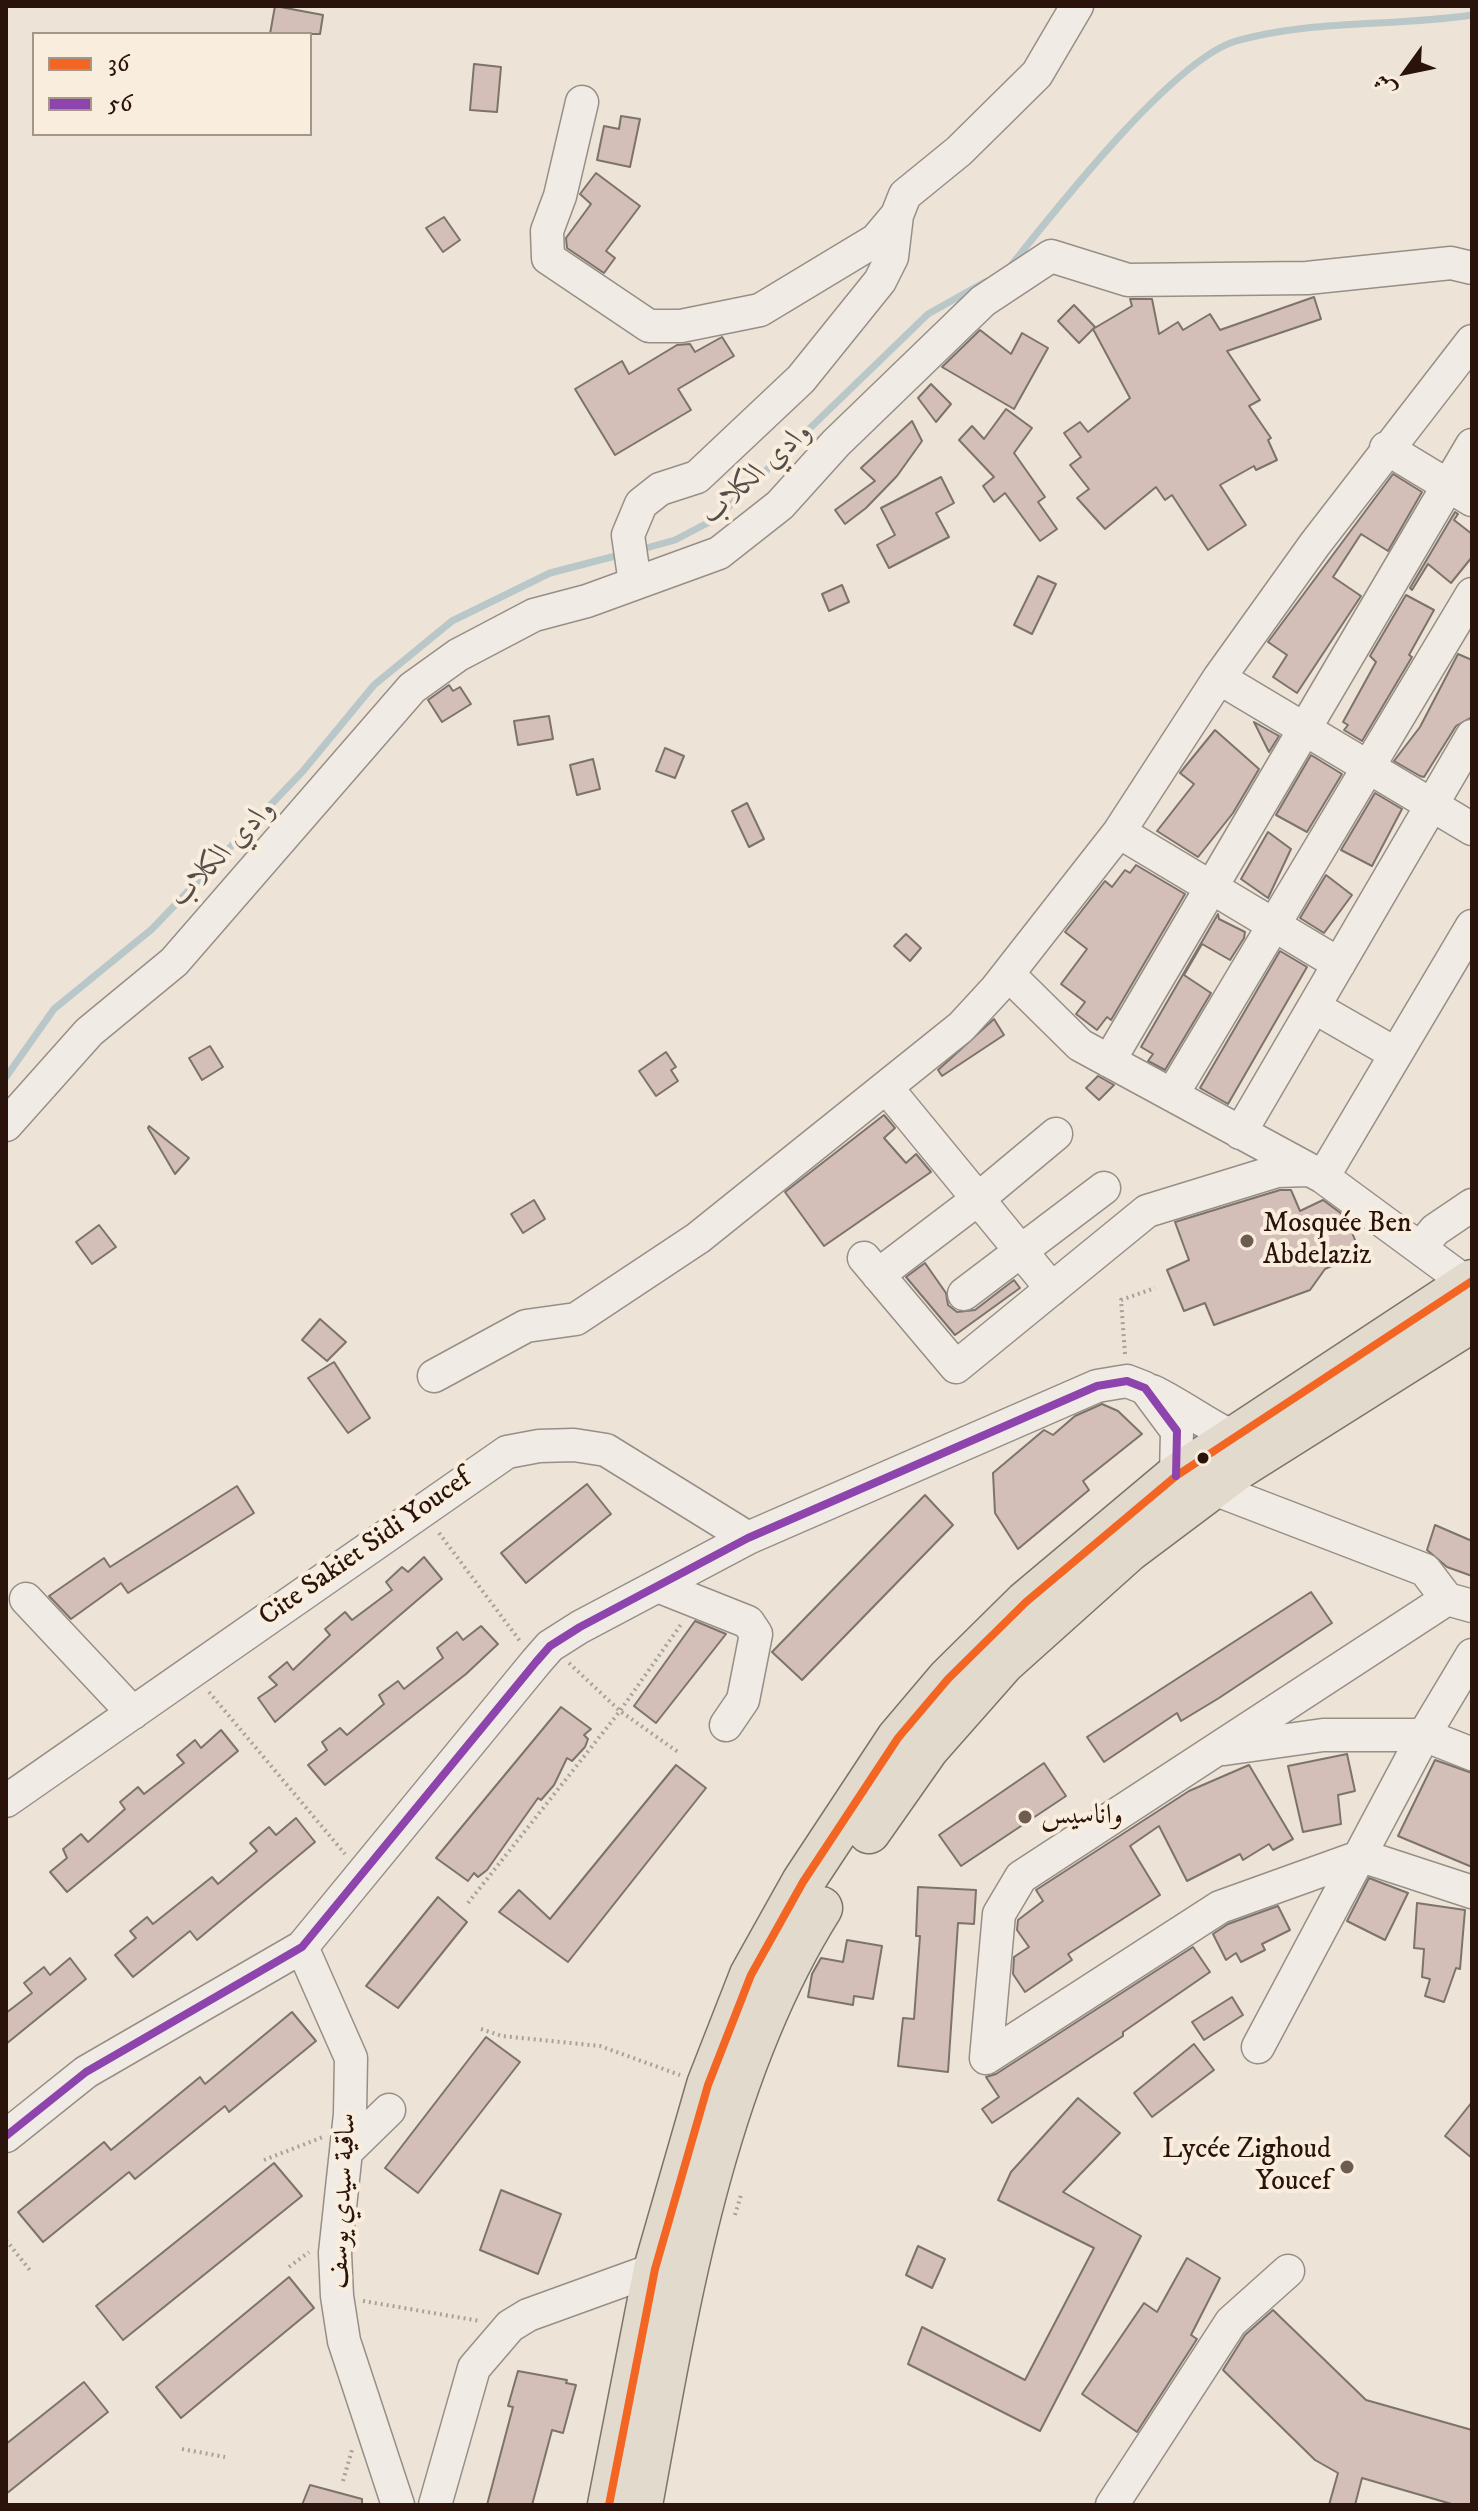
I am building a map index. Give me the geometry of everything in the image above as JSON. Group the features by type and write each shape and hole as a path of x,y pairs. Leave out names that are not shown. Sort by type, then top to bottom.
{"main road":[{"path":"609,2505 671,2271 708,2085 751,1975 803,1882 898,1738 948,1679 1026,1602 1195,1482 1470,1295"},
{"path":"641,2505 671,2271 765,2016 811,1924 865,1837 928,1748 1003,1663 1128,1551 1195,1482"}],"street":[{"path":"635,583 628,535 641,504 660,489 697,477 801,379 880,281 892,257 897,215 905,195 959,151 1037,74 1077,6"},
{"path":"582,102 560,196 547,231 548,258 649,326 681,326 760,310 876,240 897,215"},
{"path":"6,1125 89,1032 174,962 412,688 458,655 534,615 719,553 780,505 836,443 983,301 1051,256 1128,280 1307,278 1451,263 1472,268"},
{"path":"434,1376 526,1326 576,1319 698,1238 961,1027 1008,974 1119,832 1219,678 1386,448 1472,341"},
{"path":"1109,1061 1306,730 1460,493 1472,445"},
{"path":"1386,448 1460,493"},
{"path":"1172,1095 1371,768 1472,594"},
{"path":"1219,678 1472,829"},
{"path":"1240,1133 1472,736"},
{"path":"1119,832 1339,964"},
{"path":"1316,1174 1396,1054 1472,926"},
{"path":"1008,974 1062,1030 1109,1061 1316,1174 1420,1248 1470,1295"},
{"path":"1314,1007 1396,1054"},
{"path":"886,1087 1052,1289"},
{"path":"1056,1134 978,1199 871,1266 956,1367 1147,1211 1277,1171 1316,1174"},
{"path":"964,1294 1104,1188"},
{"path":"1420,1248 1435,1230 1472,1205"},
{"path":"6,2136 86,2072 302,1947 543,1654 748,1538 1071,1396 1136,1384 1178,1403 1250,1444"},
{"path":"1136,1384 1177,1431 1195,1482 1425,1570 1459,1602 1213,1751 1021,1877 999,1914 986,2058 1220,1907 1362,1856 1472,1892"},
{"name":"Cite Sakiet Sidi Youcef","path":"6,1801 507,1452 539,1446 574,1445 606,1450 748,1538"},
{"path":"660,1587 748,1622 756,1634 743,1700 726,1725"},
{"path":"26,1599 133,1713"},
{"path":"1258,2047 1424,1735 1472,1655"},
{"path":"1213,1751 1323,1735 1424,1735 1472,1754"},
{"name":"ساقية سيدي يوسف","path":"302,1947 351,2058 347,2141 335,2253 337,2296 344,2341 398,2505"},
{"path":"347,2141 389,2110"},
{"path":"435,2505 474,2368 510,2326 528,2315 671,2271"},
{"path":"1112,2505 1231,2322 1288,2271"}],"path":[{"path":"1136,1384 1121,1300 1155,1288"},
{"path":"421,1510 543,1654 678,1752"},
{"path":"468,1903 620,1711 698,1600"},
{"path":"191,1672 362,1874"},
{"path":"481,2029 502,2036 600,2046 708,2085"},
{"path":"264,2160 297,2144 347,2141"},
{"path":"735,2215 741,2195"},
{"path":"6,2240 32,2273"},
{"path":"337,2296 510,2326"},
{"path":"182,2449 225,2457"}],"building":[{"path":"275,6 323,15 320,34 270,32"},
{"path":"474,64 501,67 497,112 470,110"},
{"path":"621,116 640,119 630,167 597,160 604,126 619,129"},
{"path":"596,173 640,206 606,251 615,258 604,273 567,248 566,238 591,204 580,194"},
{"path":"444,217 460,240 443,252 426,228"},
{"path":"1314,297 1321,319 1227,351 1260,400 1249,406 1271,438 1268,440 1277,460 1256,470 1254,466 1220,485 1246,525 1208,550 1172,495 1165,500 1156,487 1105,529 1077,498 1089,489 1070,465 1081,457 1064,433 1080,422 1088,432 1130,398 1093,329 1132,306 1130,299 1152,299 1159,334 1178,322 1183,330 1210,314 1220,330"},
{"path":"1074,305 1095,327 1079,343 1058,321"},
{"path":"980,330 1011,354 1022,333 1048,348 1014,409 942,367"},
{"path":"722,337 734,356 678,389 691,410 615,455 575,389 622,361 629,374 677,345 690,344 695,352"},
{"path":"931,384 951,404 936,422 918,398"},
{"path":"1006,409 1032,428 1014,453 1045,497 1038,502 1057,529 1040,541 1005,493 994,502 983,486 994,477 959,440 972,426 984,439"},
{"path":"912,421 922,441 897,476 866,508 845,524 835,510 875,481 861,468"},
{"path":"1393,474 1422,492 1388,551 1361,534 1333,577 1361,596 1297,693 1273,677 1287,655 1268,642"},
{"path":"941,477 954,503 936,513 949,537 889,568 877,545 895,535 881,508"},
{"path":"1455,512 1458,514 1454,520 1472,534 1472,557 1451,583 1428,564 1412,590 1410,588"},
{"path":"1038,576 1056,584 1032,634 1014,625"},
{"path":"842,585 849,602 829,611 822,594"},
{"path":"1406,595 1434,610 1409,655 1412,657 1362,741 1344,730 1348,725 1343,722 1376,662 1370,656"},
{"path":"1458,654 1472,660 1472,717 1456,726 1424,777 1420,776 1394,761 1420,727"},
{"path":"449,685 453,691 460,687 471,704 442,722 428,700"},
{"path":"549,716 553,739 518,745 514,721"},
{"path":"1254,722 1279,736 1269,752"},
{"path":"1215,730 1259,769 1233,813 1198,857 1157,831 1194,784 1180,773"},
{"path":"665,748 684,756 675,778 656,771"},
{"path":"1311,755 1342,774 1307,832 1276,815"},
{"path":"593,759 600,789 577,795 570,765"},
{"path":"1375,793 1402,809 1372,866 1341,850"},
{"path":"747,803 764,839 749,847 732,811"},
{"path":"1268,832 1291,849 1268,898 1241,879"},
{"path":"1136,865 1185,894 1111,1020 1107,1017 1097,1030 1076,1014 1085,1002 1061,984 1087,949 1065,932 1105,881 1112,887 1125,870 1130,873"},
{"path":"1326,875 1352,895 1324,933 1300,918"},
{"path":"1218,914 1219,919 1245,932 1244,938 1230,960 1202,944 1184,975 1211,993 1165,1070 1148,1061 1153,1054 1141,1047"},
{"path":"906,934 921,948 910,961 894,946"},
{"path":"1280,951 1307,967 1228,1104 1200,1088"},
{"path":"994,1019 1004,1035 942,1076 938,1070"},
{"path":"210,1046 223,1067 202,1080 189,1058"},
{"path":"666,1052 676,1067 671,1070 678,1081 656,1096 639,1071"},
{"path":"1098,1076 1114,1085 1099,1100 1086,1088"},
{"path":"884,1115 895,1128 884,1138 906,1163 916,1154 931,1172 824,1246 785,1192"},
{"path":"148,1128 189,1158 175,1174"},
{"name":"Mosquée Ben Abdelaziz","path":"1280,1190 1291,1190 1300,1211 1323,1200 1346,1217 1360,1253 1325,1269 1310,1290 1214,1325 1205,1303 1184,1311 1167,1270 1189,1260 1175,1222"},
{"path":"534,1200 545,1219 523,1233 511,1214"},
{"path":"99,1225 116,1247 92,1264 76,1242"},
{"path":"925,1263 946,1293 948,1305 957,1312 975,1310 1014,1280 1020,1288 955,1335 906,1277"},
{"path":"320,1319 346,1342 327,1361 302,1340"},
{"path":"334,1362 370,1418 348,1433 308,1378"},
{"path":"1102,1404 1118,1411 1142,1434 1083,1481 1089,1490 1018,1549 995,1513 993,1473 1044,1430 1053,1435 1075,1416"},
{"path":"587,1484 611,1514 526,1583 501,1553"},
{"path":"237,1486 254,1513 128,1593 121,1583 71,1619 49,1596 104,1558 110,1567"},
{"path":"925,1495 953,1525 802,1680 772,1652"},
{"path":"1435,1525 1472,1541 1472,1576 1447,1567 1427,1550"},
{"path":"424,1557 442,1579 275,1722 258,1698 277,1685 269,1677 287,1662 293,1670 330,1635 325,1629 345,1612 352,1620 392,1590 386,1582 402,1567 408,1572"},
{"path":"1311,1592 1332,1623 1219,1698 1181,1721 1177,1713 1104,1762 1087,1737"},
{"path":"695,1621 726,1634 656,1723 634,1706"},
{"path":"481,1626 498,1644 466,1674 325,1785 308,1765 327,1750 322,1742 340,1728 347,1735 384,1704 379,1695 398,1681 404,1689 443,1658 437,1648 457,1632 463,1640"},
{"path":"561,1707 591,1729 584,1735 588,1739 585,1747 572,1761 567,1758 554,1785 541,1800 538,1798 487,1870 478,1877 474,1873 468,1881 436,1858"},
{"path":"221,1730 238,1751 67,1892 50,1872 67,1858 63,1849 81,1834 88,1842 125,1809 120,1802 138,1787 144,1794 184,1763 177,1755 195,1740 201,1748"},
{"path":"1347,1754 1355,1791 1338,1795 1341,1824 1303,1832 1288,1766"},
{"path":"1435,1760 1472,1773 1472,1867 1398,1836"},
{"path":"1044,1763 1066,1796 961,1866 939,1835"},
{"path":"676,1765 706,1788 568,1962 499,1912 519,1890 550,1919"},
{"path":"1249,1765 1293,1839 1273,1850 1269,1844 1243,1860 1240,1854 1187,1881 1159,1826 1130,1846 1160,1895 1068,1954 1072,1960 1025,1992 1013,1974 1014,1957 1029,1947 1017,1930 1018,1920 1043,1901 1036,1890 1189,1791"},
{"path":"296,1818 315,1842 197,1940 190,1931 133,1977 115,1955 136,1938 130,1931 147,1917 153,1924 212,1877 218,1884 257,1851 250,1843 269,1827 276,1835"},
{"path":"1369,1878 1408,1893 1385,1940 1347,1921"},
{"path":"918,1887 976,1890 974,1924 958,1923 948,2072 898,2066 903,2018 914,2019 920,1936 916,1936"},
{"path":"438,1897 467,1922 398,2008 366,1986"},
{"path":"1417,1903 1465,1910 1460,1969 1456,1968 1444,2002 1425,1996 1430,1979 1422,1977 1424,1949 1414,1948"},
{"path":"1278,1906 1290,1930 1262,1944 1265,1950 1241,1962 1236,1953 1226,1960 1213,1934 1228,1924"},
{"path":"847,1940 882,1946 873,1999 854,1996 853,2005 808,1997 812,1974 821,1958 843,1962"},
{"path":"1193,1947 1210,1972 1123,2032 1123,2036 992,2123 982,2109 999,2097 986,2077 996,2074"},
{"path":"70,1958 86,1979 6,2044 6,2013 32,1993 24,1983 44,1967 50,1975"},
{"path":"1232,1997 1243,2015 1204,2040 1192,2022"},
{"path":"292,2012 316,2041 229,2112 225,2106 135,2179 129,2172 43,2242 18,2212 104,2142 111,2150 200,2077 205,2084"},
{"path":"486,2037 520,2062 418,2193 385,2168"},
{"path":"1194,2044 1214,2070 1152,2117 1134,2093"},
{"path":"1078,2098 1120,2133 1063,2192 1141,2236 1040,2431 908,2364 922,2327 1025,2380 1094,2248 998,2200 1011,2172"},
{"path":"1472,2102 1472,2158 1445,2136"},
{"path":"274,2163 302,2196 123,2340 96,2306"},
{"path":"501,2190 561,2214 538,2274 480,2250"},
{"path":"918,2246 945,2259 932,2288 906,2275"},
{"path":"1187,2258 1220,2278 1191,2335 1197,2339 1137,2432 1082,2394 1144,2303 1157,2312"},
{"path":"289,2277 314,2308 181,2418 156,2387"},
{"path":"1273,2310 1366,2400 1472,2430 1472,2505 1455,2505 1362,2478 1355,2505 1329,2505 1338,2473 1315,2460 1223,2370 1245,2335"},
{"path":"518,2371 567,2380 566,2383 576,2385 563,2433 552,2430 532,2505 487,2505 513,2407 508,2406"},
{"path":"84,2382 108,2412 6,2494 6,2444"},
{"path":"310,2485 362,2499 362,2505 302,2505"}],"waterway":[{"name":"وادي الكلاب","path":"1009,268 1115,141 1148,106 1210,54 1236,41 1295,29 1472,15"},
{"name":"وادي الكلاب","path":"639,550 675,540 717,518 928,314 985,282"},
{"name":"وادي الكلاب","path":"6,1077 54,1009 152,929 303,771 374,685 452,621 550,573 623,554"}],"transit line":[{"name":"36","path":"609,2505 655,2269 708,2085 751,1975 803,1882 898,1738 948,1679 1026,1602 1176,1476 1472,1281"},
{"name":"56","path":"6,2136 86,2072 302,1947 536,1662 550,1646 580,1627 748,1538 1097,1386 1127,1381 1145,1388 1177,1431 1176,1476"}],"place":[{"name":"Mosquée Ben Abdelaziz","path":"1247,1241"},
{"name":"واناسيس","path":"1025,1817"},
{"name":"Lycée Zighoud Youcef","path":"1347,2167"}]}
